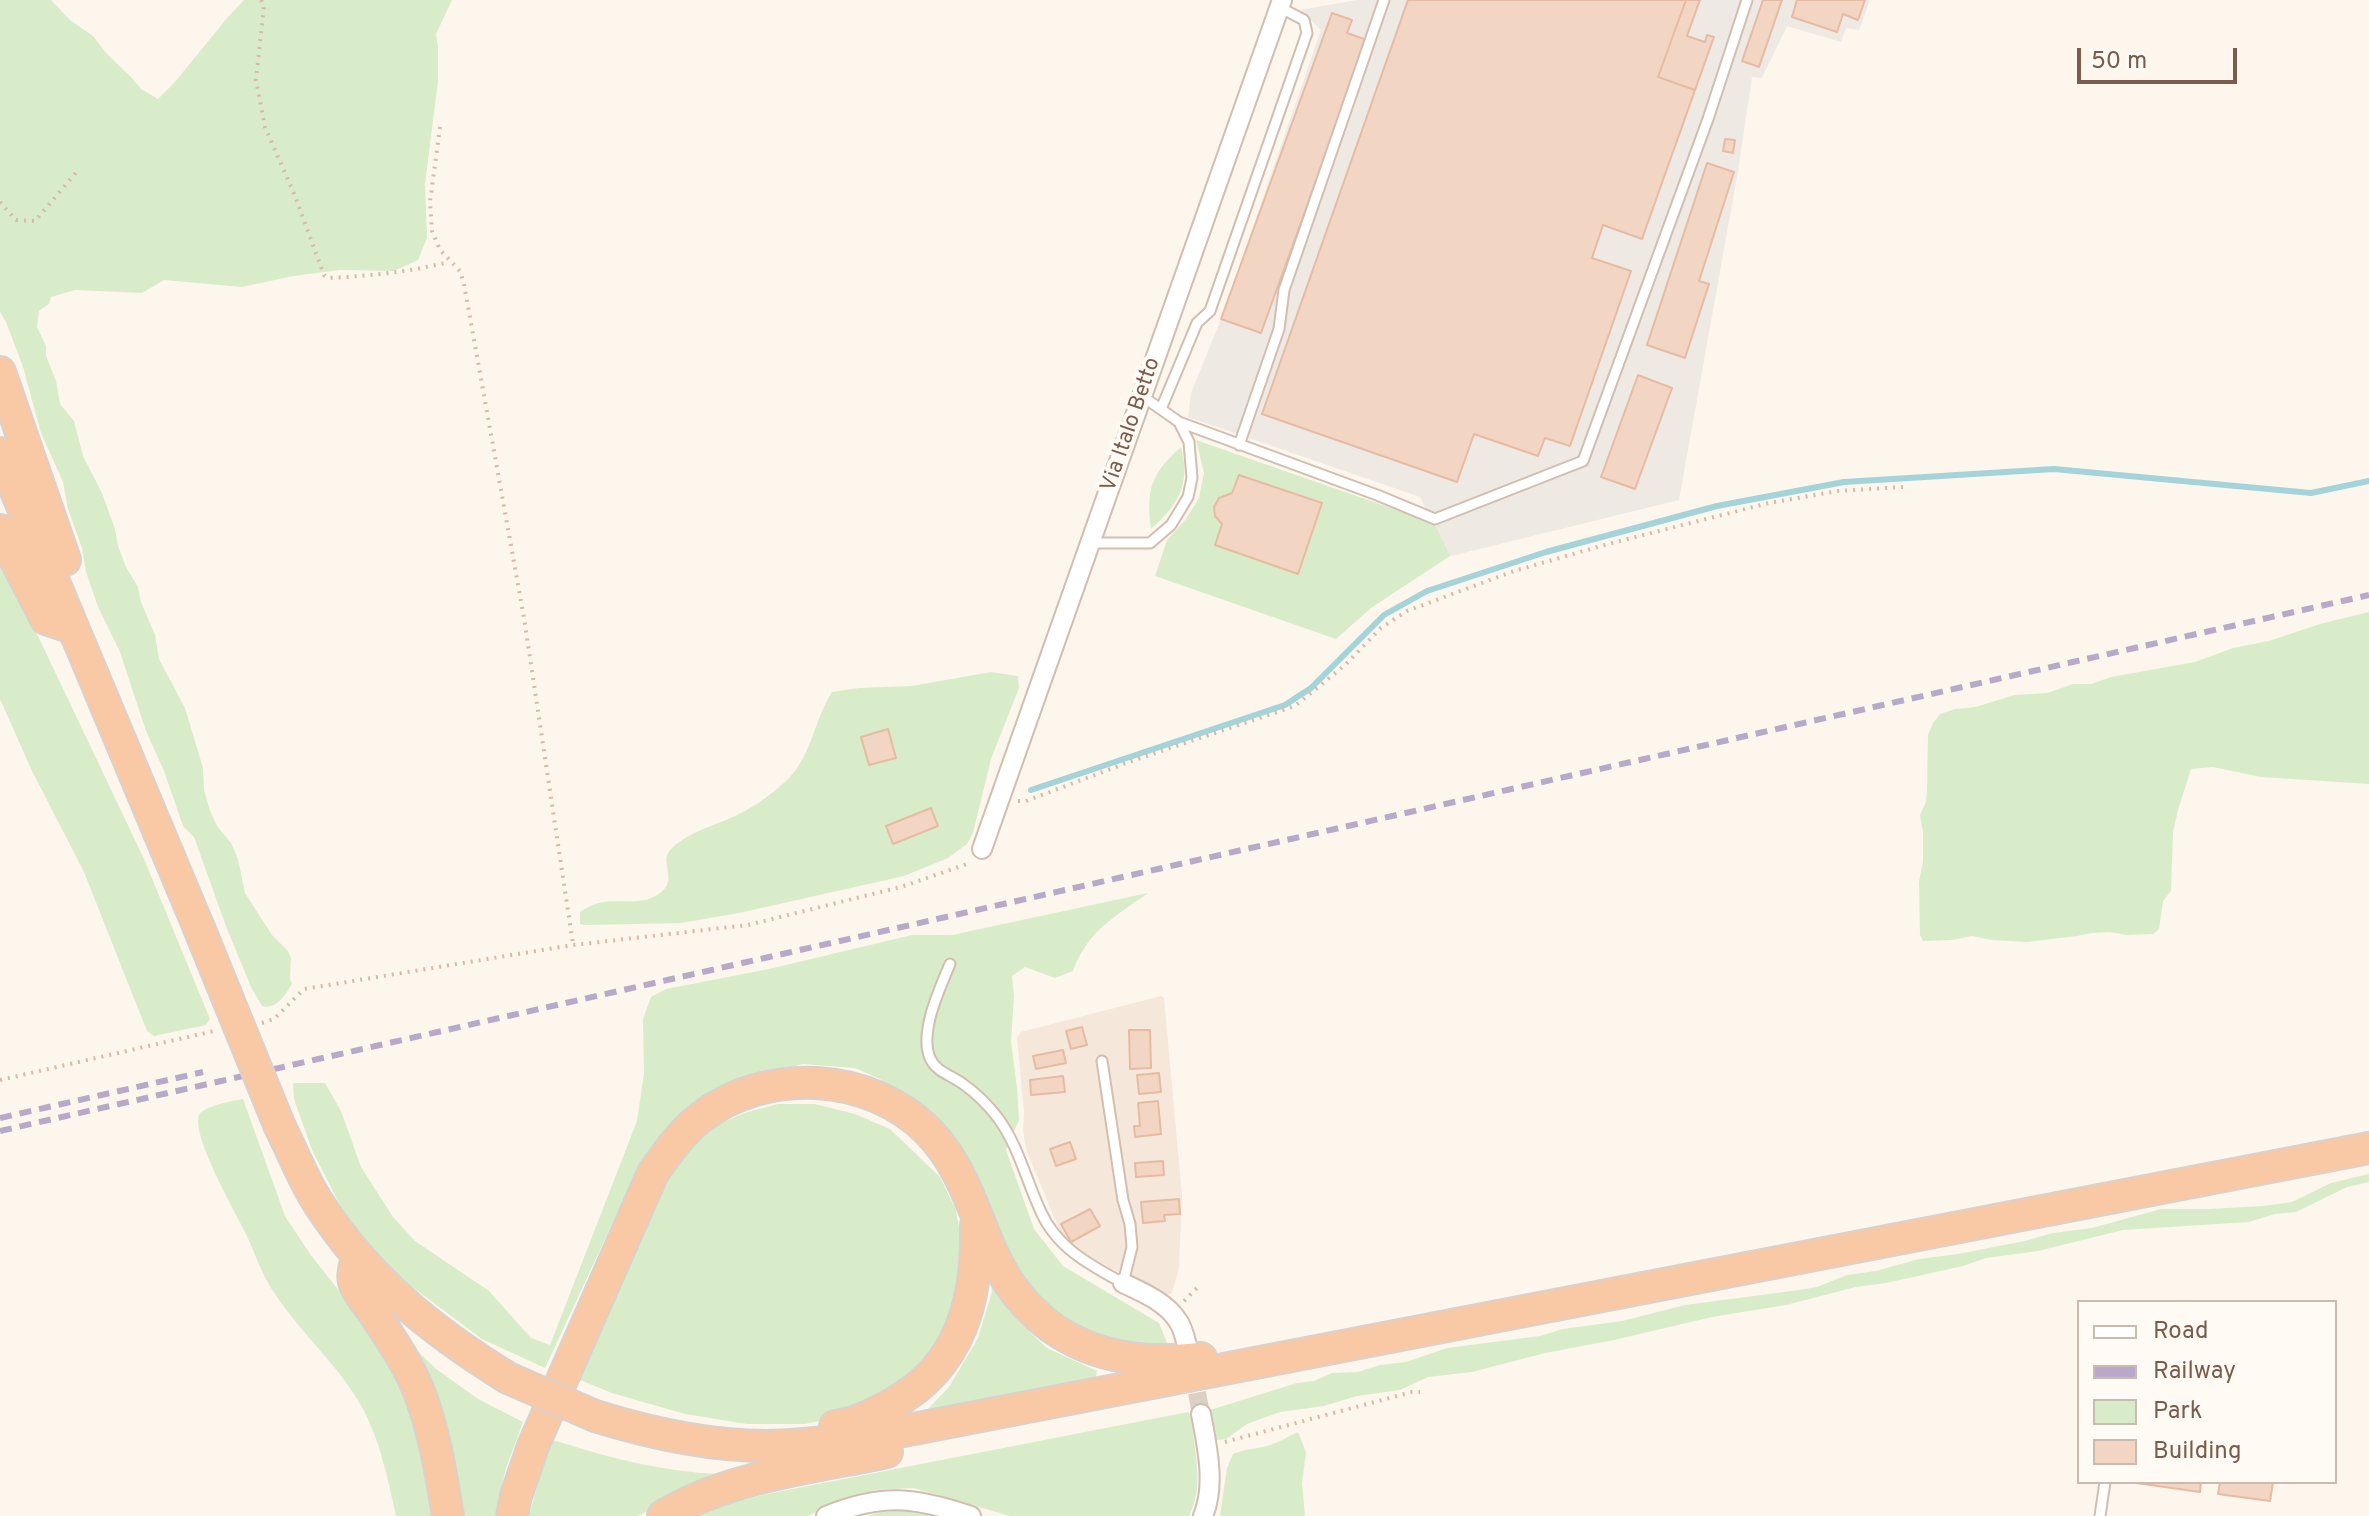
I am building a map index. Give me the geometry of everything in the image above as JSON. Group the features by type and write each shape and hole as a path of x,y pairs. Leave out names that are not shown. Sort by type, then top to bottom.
{"highway":[{"path":"0,372 75,591 73,628"},
{"path":"0,453 280,1127 317,1202 357,1257 398,1300 465,1351 508,1378 595,1416 641,1430 686,1440 763,1446 805,1445 877,1436 2369,1148"},
{"path":"0,530 46,619 73,628"},
{"path":"512,1516 533,1446 645,1191 663,1159 701,1117 734,1097 771,1085 820,1083 860,1090 893,1105 928,1131 949,1157 967,1189 1005,1280 1030,1308 1075,1342 1107,1355 1135,1360 1175,1361 1241,1349 1273,1359"},
{"path":"686,1440 717,1430 801,1430 840,1426 870,1417 907,1396 929,1378 954,1344 965,1319 975,1268 976,1214"},
{"path":"357,1257 353,1279 408,1367 418,1390 437,1458 448,1516"},
{"path":"663,1516 714,1491 751,1480 907,1447 937,1424"}],"street":[{"name":"Via Italo Betto","path":"982,849 1280,3"},
{"path":"1123,1283 1164,1306 1180,1322 1189,1353"},
{"path":"1201,1414 1209,1483 1203,1516"},
{"path":"826,1516 872,1500 897,1499 971,1516"}],"lane":[{"path":"1239,445 1279,329 1284,290 1384,0"},
{"path":"1142,396 1179,422 1435,519 1583,461 1708,119 1747,0"},
{"path":"1161,409 1197,323 1210,311 1307,33 1304,20 1280,3"},
{"path":"1090,543 1150,543 1171,525 1188,497 1192,478 1189,442 1179,422"},
{"path":"950,964 931,1018 927,1045 930,1059 938,1070 961,1082 981,1098 997,1117 1011,1137 1042,1215 1065,1246 1084,1262 1123,1283 1132,1247 1131,1236 1102,1061"},
{"path":"2100,1516 2105,1484"}],"path":[{"path":"261,0 264,6 256,80 265,127 324,275 328,278 392,273 449,262"},
{"path":"440,127 430,202 432,231 440,250 460,271 464,284 524,618 573,945"},
{"path":"0,202 16,220 35,221 79,169"},
{"path":"999,800 1026,801 1129,762 1295,706 1345,665 1381,628 1407,611 1514,571 1769,503 1838,491 1903,487"},
{"path":"262,1023 274,1019 304,989 573,945 748,925 901,887 968,866 982,849"},
{"path":"0,1080 215,1031"},
{"path":"1207,1447 1420,1392"}],"shaded area":[{"path":"1357,0 1870,0 1859,30 1846,28 1841,42 1787,26 1762,78 1752,77 1679,500 1447,557 1420,497 1188,417 1191,393 1221,319 1321,30 1300,10"},
{"path":"1161,996 1164,998 1182,1196 1179,1268 1172,1293 1166,1296 1114,1270 1062,1236 1026,1150 1017,1038 1021,1032"}],"green space":[{"path":"0,0 51,0 70,20 93,36 141,89 158,99 244,0 452,0 436,34 438,81 425,184 427,238 418,260 394,271 340,270 242,287 164,280 142,293 75,290 51,297 49,304 39,311 37,327 46,346 60,404 74,421 83,456 102,493 126,567 138,587 155,635 159,659 185,708 203,768 204,790 210,811 238,859 245,893 291,958 292,984 280,1001 272,1006 262,1006 251,987 194,837 183,826 146,731 120,652 98,607 68,509 63,482 41,433 23,367 0,312"},
{"path":"1196,440 1434,523 1450,556 1371,608 1336,639 1155,576 1167,540 1199,498 1204,473"},
{"path":"1181,447 1184,472 1180,493 1151,529 1149,503 1153,483 1163,466"},
{"path":"0,564 38,636 144,859 210,1019 206,1025 154,1036 147,1031 84,872 32,771 0,699"},
{"path":"2369,612 2369,784 2261,777 2213,767 2191,769 2173,832 2171,891 2163,901 2159,929 2153,934 2092,933 2027,942 1972,936 1923,941 1920,935 1919,882 1923,832 1920,815 1926,802 1928,735 1940,714 2014,695 2048,693 2073,684 2091,684 2111,677 2195,662 2233,648 2269,641"},
{"path":"991,672 1018,676 1019,688 991,759 973,833 967,844 948,858 904,876 739,913 681,923 580,924 580,912 590,906 610,901 639,901 657,895 668,883 666,859 672,848 697,832 749,809 783,784 796,770 808,748 832,692 912,686"},
{"path":"1148,893 1095,935 1086,945 1073,971 1055,978 1025,967 1012,976 1011,1041 1019,1120 1006,1150 1034,1229 1063,1266 1159,1323 1169,1348 1100,1342 1044,1302 1016,1275 928,1112 880,1079 855,1068 803,1064 731,1084 692,1108 640,1164 545,1368 482,1339 387,1268 341,1207 312,1150 294,1099 293,1083 325,1083 341,1111 361,1167 393,1217 415,1241 489,1291 531,1338 550,1345 637,1121 644,1073 643,1019 651,997 666,989 769,969 912,935 952,935"},
{"path":"243,1099 285,1216 310,1254 392,1358 421,1442 435,1516 396,1516 379,1449 364,1411 344,1380 270,1287 216,1174 202,1140 199,1115 212,1107"},
{"path":"778,1104 815,1104 855,1114 890,1129 940,1177 956,1210 961,1240 962,1280 950,1327 927,1366 854,1414 805,1424 747,1424 685,1414 612,1393 580,1380 661,1191 690,1146 711,1128 744,1113"},
{"path":"2369,1174 2369,1182 2347,1187 2296,1212 2275,1214 2249,1222 2123,1230 2038,1251 1986,1258 1963,1266 1545,1353 1472,1372 1428,1377 1400,1390 1280,1412 1247,1424 1226,1439 1217,1440 1213,1436 1215,1429 1210,1420 1210,1410 1297,1383 1314,1381 1332,1373 1358,1372 1406,1362 1447,1348 1540,1336 1563,1329 1622,1321 1685,1305 1817,1287 1847,1275 2053,1233 2092,1228 2161,1209 2210,1209 2292,1202 2331,1183"},
{"path":"991,1284 1018,1321 1047,1348 1097,1371 1096,1376 1078,1386 923,1414 949,1387 978,1338 992,1292"},
{"path":"396,1330 435,1368 478,1399 523,1422 506,1468 495,1516 458,1516"},
{"path":"1188,1412 1191,1416 1197,1480 1189,1516 1010,1516 914,1488 875,1490 808,1516 697,1516 767,1494"},
{"path":"1298,1432 1306,1452 1302,1483 1305,1516 1220,1516 1227,1468 1233,1454 1271,1445"},
{"path":"550,1439 634,1462 721,1474 720,1478 683,1492 638,1516 529,1516"},
{"path":"908,1509 948,1516 868,1516 880,1512"}],"building":[{"path":"1408,0 1686,0 1658,77 1695,90 1642,239 1603,225 1592,258 1631,271 1570,446 1545,438 1538,456 1474,434 1457,482 1262,414"},
{"path":"1686,0 1700,0 1687,36 1705,42 1707,35 1714,37 1695,90 1658,77"},
{"path":"1763,0 1782,0 1759,67 1742,61"},
{"path":"1797,0 1865,0 1858,20 1843,14 1837,32 1792,17"},
{"path":"1332,13 1352,20 1347,33 1367,40 1261,333 1221,319"},
{"path":"1725,139 1735,140 1733,153 1723,151"},
{"path":"1707,163 1734,172 1699,281 1709,284 1685,358 1647,345"},
{"path":"1638,375 1672,388 1635,489 1601,477"},
{"path":"1239,475 1322,503 1298,574 1215,545 1222,524 1215,516 1214,507 1219,498 1232,493"},
{"path":"888,729 896,758 869,765 861,737"},
{"path":"931,808 938,826 893,844 886,826"},
{"path":"1082,1027 1087,1045 1071,1049 1066,1031"},
{"path":"1129,1030 1150,1030 1151,1068 1130,1069"},
{"path":"1063,1050 1066,1063 1036,1069 1033,1056"},
{"path":"1159,1073 1161,1092 1139,1094 1137,1075"},
{"path":"1063,1076 1065,1092 1031,1095 1030,1080"},
{"path":"1158,1101 1161,1134 1135,1137 1134,1126 1140,1126 1138,1103"},
{"path":"1070,1142 1076,1159 1056,1166 1050,1149"},
{"path":"1163,1161 1164,1175 1136,1177 1135,1163"},
{"path":"1179,1199 1180,1214 1164,1215 1165,1221 1143,1223 1141,1202"},
{"path":"1090,1209 1100,1226 1071,1242 1061,1224"},
{"path":"2143,1484 2201,1484 2200,1492"},
{"path":"2220,1484 2273,1484 2270,1501 2218,1494"}],"waterway":[{"path":"1031,790 1285,705 1311,688 1384,615 1427,591 1546,552 1717,506 1844,482 2054,469 2311,493 2369,481"}],"tunnel":[{"path":"1192,1366 1201,1414"}],"railway":[{"path":"0,1131 2369,595"},
{"path":"0,1118 203,1072"}]}
